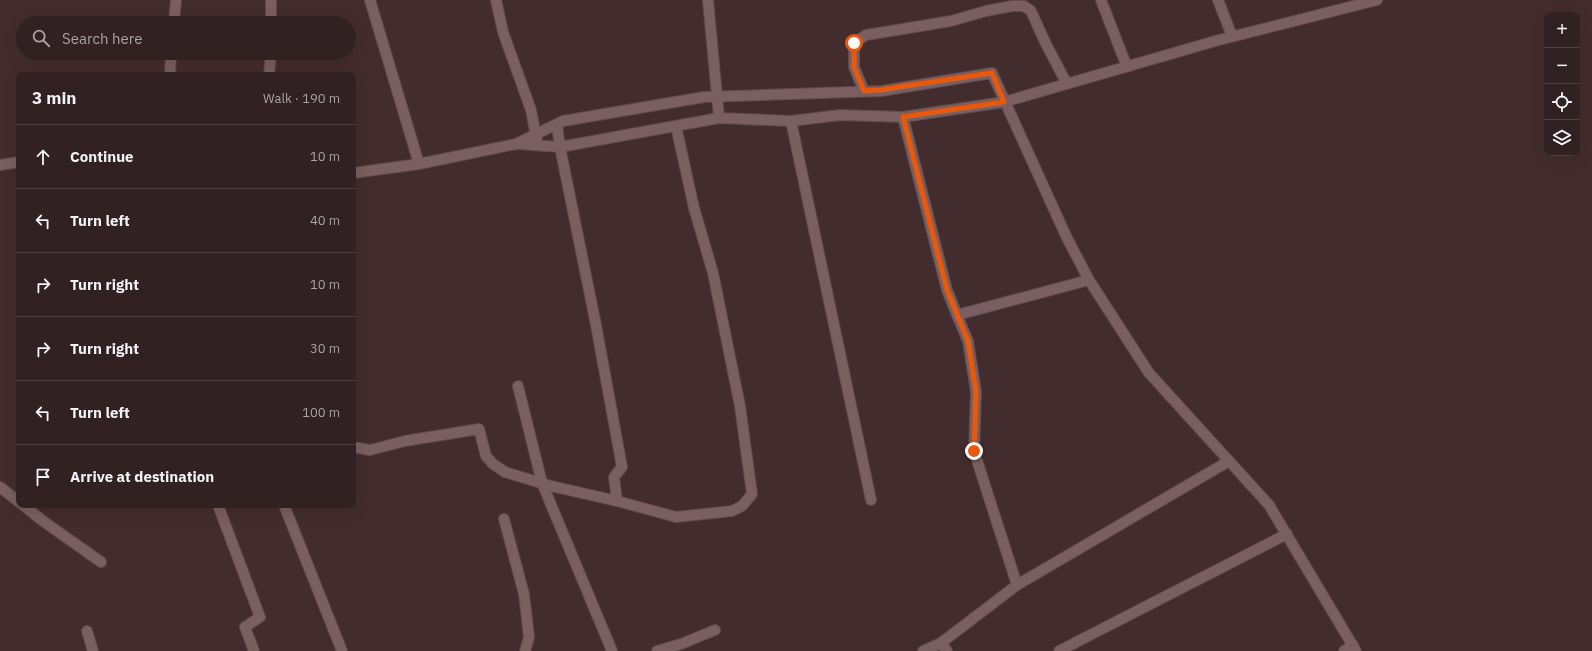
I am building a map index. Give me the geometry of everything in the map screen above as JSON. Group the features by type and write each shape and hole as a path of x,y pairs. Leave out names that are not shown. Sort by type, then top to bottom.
{"street":[{"path":"175,16 176,0"},
{"path":"271,0 271,16"},
{"path":"370,0 419,164"},
{"path":"496,0 503,32 531,110 536,140"},
{"path":"708,0 719,118"},
{"path":"1101,0 1127,67"},
{"path":"1218,0 1232,36"},
{"path":"536,140 560,146 719,118 791,121 840,115 903,117 1004,102 1345,4 1377,0"},
{"path":"864,91 854,67 854,43 866,35 951,21 986,11 1012,6 1024,6 1031,11 1067,84"},
{"path":"170,72 171,60"},
{"path":"269,72 270,60"},
{"path":"356,174 419,164 536,140 563,121 704,97 881,90 992,73 1067,238 1089,280 1149,373 1269,505 1287,534 1351,649"},
{"path":"903,117 947,290 968,341 976,392 974,451 1017,585"},
{"path":"791,121 871,500"},
{"path":"557,125 622,467 614,477 617,501"},
{"path":"356,448 370,450 405,441 480,429 486,456 493,464 505,472 542,483 676,517 732,511 742,506 752,494 739,398 713,273 694,208 676,126"},
{"path":"0,165 16,162"},
{"path":"956,315 1089,280"},
{"path":"518,386 542,483 612,651"},
{"path":"923,651 941,643 1017,585 1229,461"},
{"path":"0,486 16,499"},
{"path":"27,508 101,562"},
{"path":"219,508 260,617 245,627 254,651"},
{"path":"285,508 342,651"},
{"path":"504,520 524,594 529,638 525,651"},
{"path":"1059,651 1287,534"},
{"path":"87,630 93,651"},
{"path":"657,651 681,644 715,630"},
{"path":"941,643 947,651"}],"route":[{"path":"854,43 854,67 864,91 881,90 992,73 1004,102 903,117 947,290 968,341 976,392 974,451"}]}
